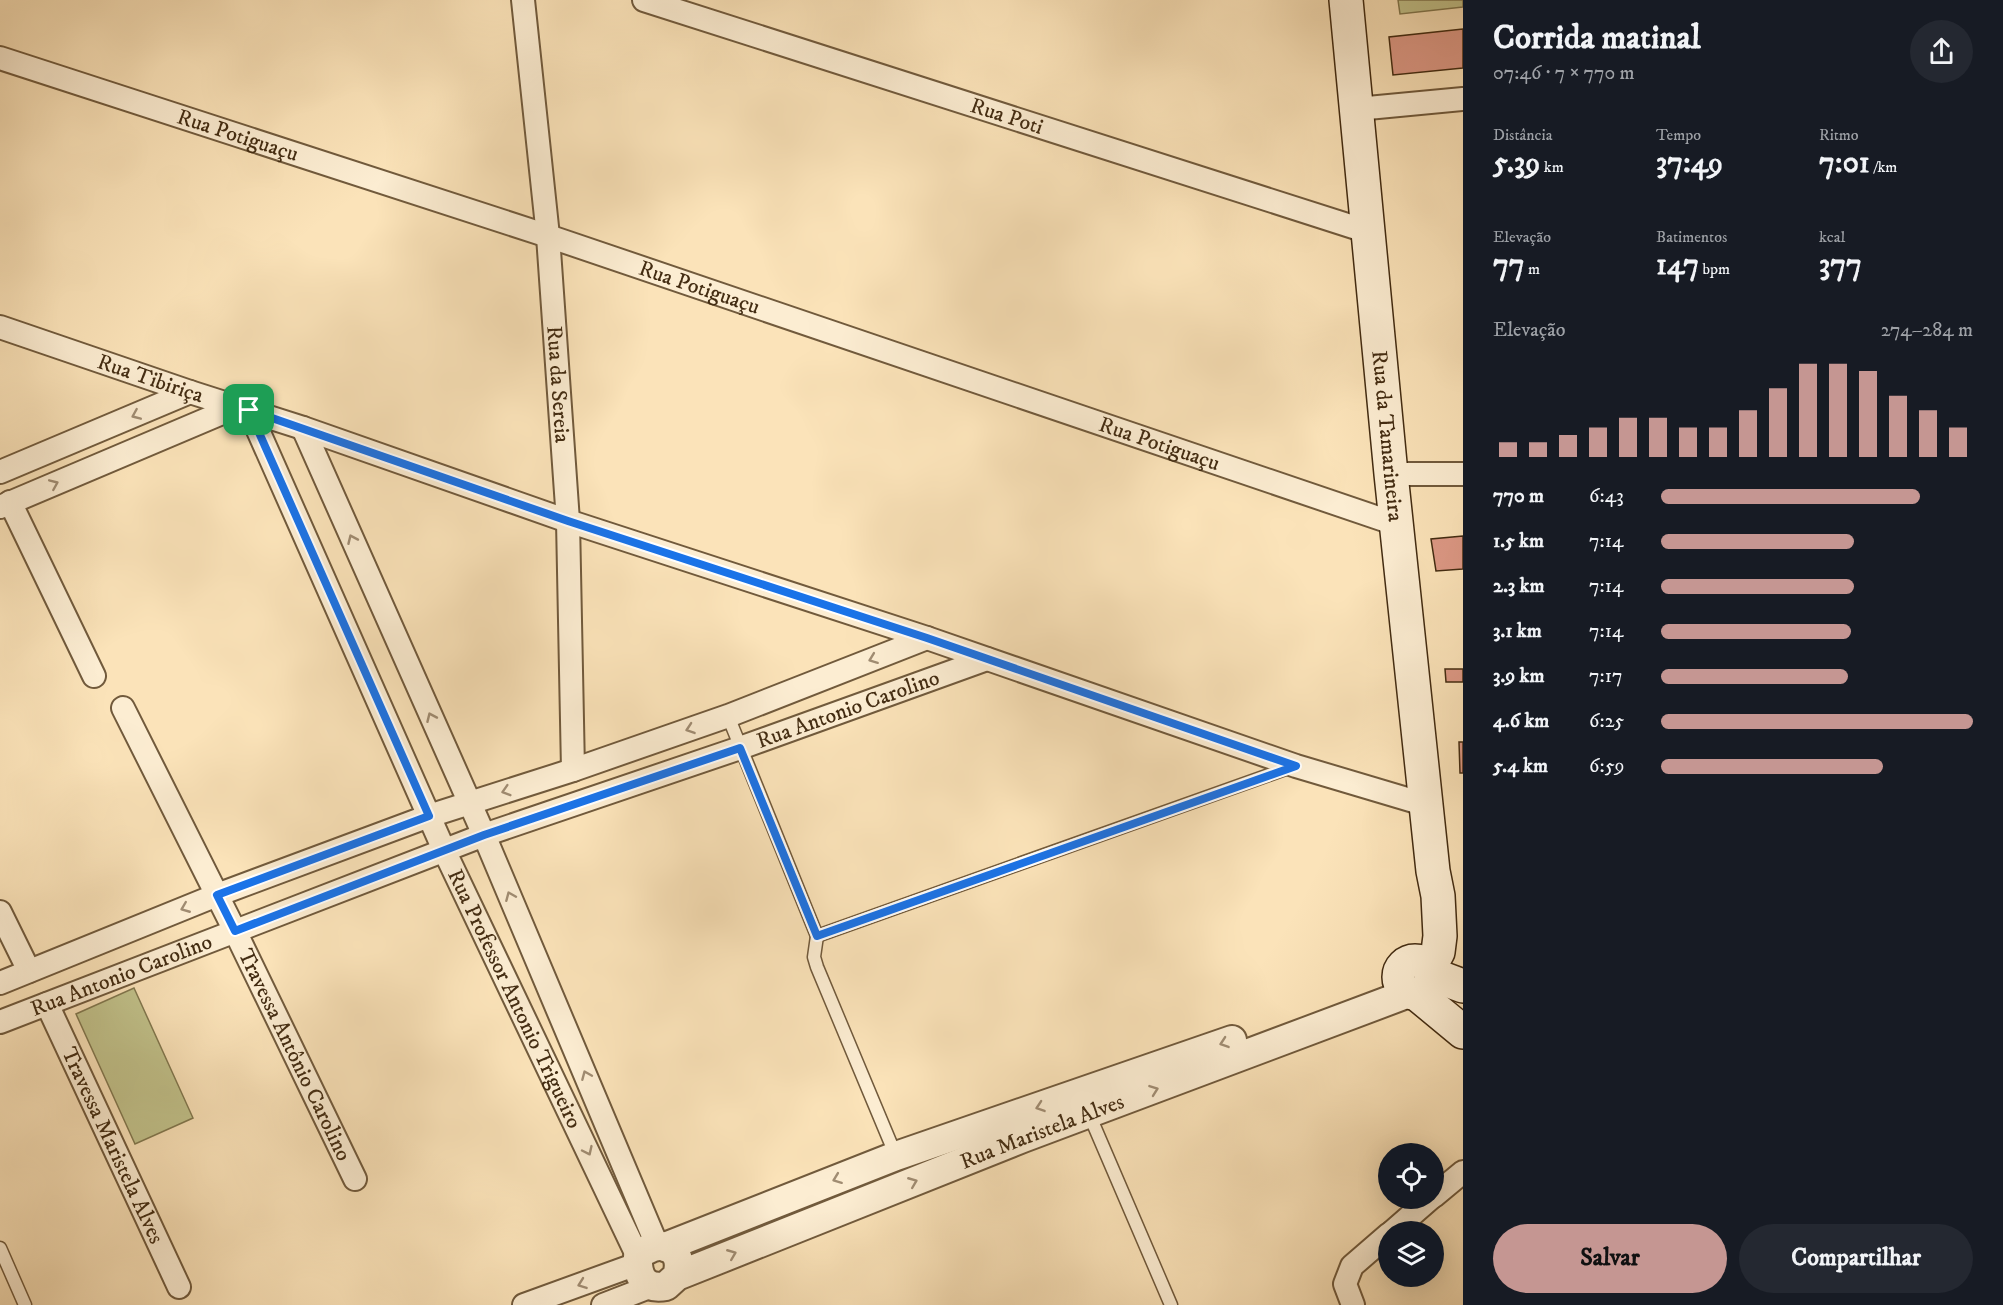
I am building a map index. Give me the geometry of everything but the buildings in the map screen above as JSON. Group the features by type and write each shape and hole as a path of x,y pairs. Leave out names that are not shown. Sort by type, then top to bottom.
{"main road":[{"name":"Rua da Tamarineira","path":"1346,0 1391,474 1433,871 1418,979"},
{"path":"1418,979 1463,986"},
{"path":"1418,979 1463,1032"}],"street":[{"name":"Rua da Sereia","path":"523,0 548,236 568,521 573,770"},
{"name":"Rua Poti","path":"644,0 1369,232"},
{"name":"Rua Potiguaçu","path":"0,58 548,236 1396,524"},
{"path":"1357,109 1463,99"},
{"name":"Rua Tibiriça","path":"0,327 303,428 568,521 927,638 1296,766 1427,805"},
{"path":"0,472 190,392"},
{"path":"94,676 5,505 243,409"},
{"name":"Rua Professor Antonio Trigueiro","path":"243,409 444,850 661,1275"},
{"name":"Rua Professor Antonio Trigueiro","path":"303,428 484,835 661,1275"},
{"path":"1391,474 1463,474"},
{"name":"Rua Antonio Carolino","path":"0,983 217,895 429,816 573,770 728,716 927,638"},
{"name":"Rua Antonio Carolino","path":"0,1022 484,835 740,748 987,660"},
{"name":"Travessa Antônio Carolino","path":"123,708 235,931 355,1179"},
{"path":"0,912 29,971"},
{"name":"Rua Maristela Alves","path":"524,1305 661,1275 1089,1114 1418,979"},
{"name":"Rua Maristela Alves","path":"603,1305 896,1156 1418,979"},
{"name":"Travessa Maristela Alves","path":"47,1004 179,1287"},
{"path":"1444,1188 1463,1172"},
{"path":"1404,1221 1419,1209"},
{"path":"1353,1305 1346,1291 1347,1276 1352,1266 1378,1243"}],"lane":[{"path":"728,716 817,936 814,957 817,968 896,1156"},
{"path":"817,936 1296,766"},
{"path":"1089,1114 1171,1305"},
{"path":"0,1248 25,1305"}],"green space":[{"path":"1398,0 1463,0 1463,7 1400,14"},
{"path":"134,988 193,1118 135,1144 76,1014"}],"route":[{"path":"249,410 568,521 927,638 1296,766 817,936 740,748 484,835 235,931 217,895 429,816 249,410"}]}
